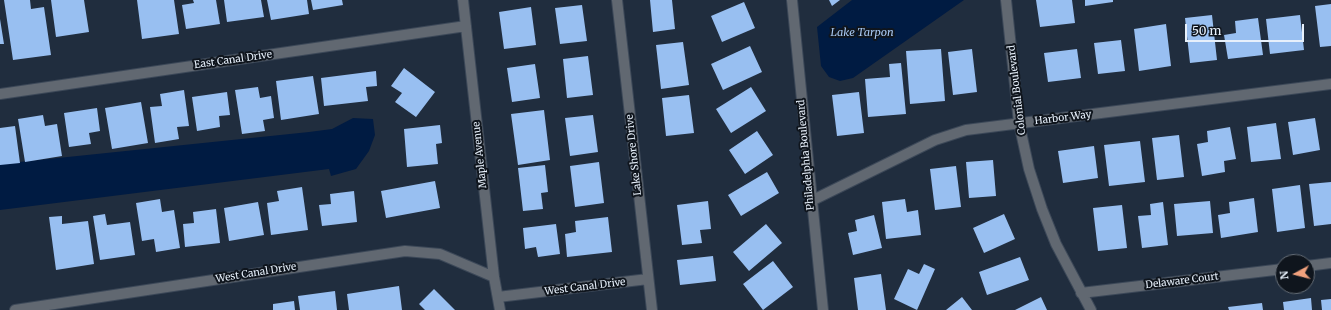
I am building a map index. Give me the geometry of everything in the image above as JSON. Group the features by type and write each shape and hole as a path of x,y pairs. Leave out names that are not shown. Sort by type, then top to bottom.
{"street":[{"name":"Maple Avenue","path":"463,0 494,277 500,310"},
{"name":"Lake Shore Drive","path":"617,0 652,310"},
{"name":"Philadelphia Boulevard","path":"792,0 822,310"},
{"name":"Colonial Boulevard","path":"1006,0 1019,123 1029,169 1042,210 1056,244 1091,310"},
{"name":"East Canal Drive","path":"0,94 466,26"},
{"name":"Harbor Way","path":"811,202 935,140 966,130 1331,84"},
{"name":"West Canal Drive","path":"15,310 405,251 440,254 494,277"},
{"path":"1315,265 1331,263"},
{"name":"Delaware Court","path":"1082,293 1275,270"},
{"name":"West Canal Drive","path":"498,297 648,279"}],"water":[{"name":"Lake Tarpon","path":"852,0 964,0 853,78 840,81 829,77 821,66 817,27"},
{"path":"353,118 373,119 375,135 369,151 356,169 331,176 329,169 0,210 0,164 309,132 332,129"}],"building":[{"path":"4,0 30,0 31,9 44,7 51,55 13,60"},
{"path":"51,0 84,0 89,32 56,37"},
{"path":"137,0 174,0 179,34 142,39"},
{"path":"193,0 216,0 220,24 186,29 182,5 194,3"},
{"path":"224,0 261,0 264,17 227,22"},
{"path":"267,0 307,0 309,14 271,20"},
{"path":"311,0 342,0 343,5 313,10"},
{"path":"650,0 672,0 675,29 653,32"},
{"path":"829,0 840,0 832,6"},
{"path":"1036,0 1072,0 1075,23 1040,27"},
{"path":"1085,0 1113,0 1113,2 1085,6"},
{"path":"744,2 755,28 722,42 711,16"},
{"path":"1331,4 1331,46 1320,47 1315,6"},
{"path":"582,5 587,41 560,44 555,8"},
{"path":"531,7 536,45 504,49 499,12"},
{"path":"1212,15 1217,60 1190,63 1185,18"},
{"path":"1300,15 1304,50 1270,54 1266,19"},
{"path":"1258,18 1263,55 1228,59 1224,35 1236,33 1235,21"},
{"path":"0,19 4,44 0,44"},
{"path":"1166,24 1171,66 1139,71 1134,29"},
{"path":"1121,40 1125,71 1098,74 1094,43"},
{"path":"683,42 689,85 661,89 656,45"},
{"path":"750,46 762,72 723,90 711,64"},
{"path":"941,49 945,101 910,104 906,51"},
{"path":"972,49 977,92 953,95 948,52"},
{"path":"1077,49 1081,78 1048,82 1044,53"},
{"path":"588,56 593,95 567,98 563,59"},
{"path":"901,63 906,114 868,117 865,79 890,77 889,64"},
{"path":"535,64 540,98 512,102 507,68"},
{"path":"404,68 435,92 416,117 395,102 402,93 391,86"},
{"path":"376,71 377,86 366,87 368,101 324,106 321,78"},
{"path":"313,76 319,114 281,120 276,81"},
{"path":"258,87 260,98 271,96 274,118 263,120 265,131 242,134 235,90"},
{"path":"751,87 766,111 731,133 716,109"},
{"path":"184,90 189,126 177,127 179,139 155,143 150,107 162,106 160,94"},
{"path":"227,92 230,115 219,116 220,127 197,131 192,97"},
{"path":"859,92 864,133 837,136 832,95"},
{"path":"689,95 694,133 666,136 662,98"},
{"path":"141,102 148,143 112,149 105,108"},
{"path":"97,108 100,131 89,133 91,144 69,147 64,113"},
{"path":"544,110 550,160 518,165 511,114"},
{"path":"43,115 45,126 57,124 62,156 25,162 18,119"},
{"path":"593,115 598,152 570,156 565,118"},
{"path":"1315,118 1320,150 1293,155 1288,122"},
{"path":"1276,123 1281,159 1251,162 1247,127"},
{"path":"440,125 442,143 436,144 438,164 407,167 404,129"},
{"path":"15,126 20,163 0,165 0,128"},
{"path":"1230,127 1236,159 1224,161 1225,172 1202,176 1197,144 1208,142 1207,131"},
{"path":"757,131 773,155 745,174 729,150"},
{"path":"1179,135 1184,177 1157,180 1152,138"},
{"path":"1140,141 1145,182 1109,186 1104,145"},
{"path":"1094,146 1098,178 1063,183 1058,151"},
{"path":"993,160 996,196 969,198 966,162"},
{"path":"599,162 604,203 575,207 570,166"},
{"path":"545,165 548,192 541,193 543,209 523,211 518,168"},
{"path":"956,166 961,207 935,210 930,169"},
{"path":"767,172 779,193 741,216 728,195"},
{"path":"435,181 440,208 386,218 381,191"},
{"path":"1331,182 1331,224 1314,226 1309,184"},
{"path":"1300,185 1305,228 1277,232 1272,189"},
{"path":"302,187 308,230 271,235 267,203 279,201 277,191"},
{"path":"354,191 357,222 322,226 319,205 331,204 330,194"},
{"path":"1254,198 1258,232 1221,238 1218,215 1230,213 1229,202"},
{"path":"160,199 162,212 174,210 180,248 156,252 154,239 142,241 136,203"},
{"path":"905,199 907,212 918,210 921,235 886,239 882,202"},
{"path":"708,201 711,229 700,230 702,243 682,245 677,205"},
{"path":"1210,201 1213,233 1177,236 1174,204"},
{"path":"258,202 264,235 229,241 224,208"},
{"path":"1163,202 1168,245 1142,248 1138,216 1151,215 1150,204"},
{"path":"1122,205 1127,248 1098,251 1093,208"},
{"path":"216,209 220,243 185,247 183,224 194,223 193,212"},
{"path":"105,214 107,225 130,222 135,255 100,260 93,216"},
{"path":"1004,214 1015,239 984,253 973,228"},
{"path":"874,215 882,248 853,255 848,233 857,231 855,220"},
{"path":"62,216 62,224 88,221 94,264 56,270 49,217"},
{"path":"608,217 612,252 567,257 565,234 576,232 575,221"},
{"path":"556,224 560,254 538,257 536,247 525,249 523,228"},
{"path":"766,224 782,243 749,271 733,252"},
{"path":"713,256 716,281 680,285 677,260"},
{"path":"1020,257 1029,280 987,295 979,272"},
{"path":"773,261 793,287 763,310 743,284"},
{"path":"924,264 935,269 917,310 894,299 908,269 919,274"},
{"path":"881,274 886,310 858,310 854,278"},
{"path":"399,286 402,310 349,310 347,294"},
{"path":"434,289 455,310 425,310 419,304"},
{"path":"335,291 337,310 300,310 298,296"},
{"path":"962,297 972,310 946,310"},
{"path":"1041,297 1047,310 1015,310"},
{"path":"1311,298 1312,310 1284,310 1283,302"},
{"path":"1331,299 1331,310 1322,310 1321,300"},
{"path":"294,301 295,310 273,310 273,304"},
{"path":"1262,303 1263,310 1229,310 1228,307"}]}
